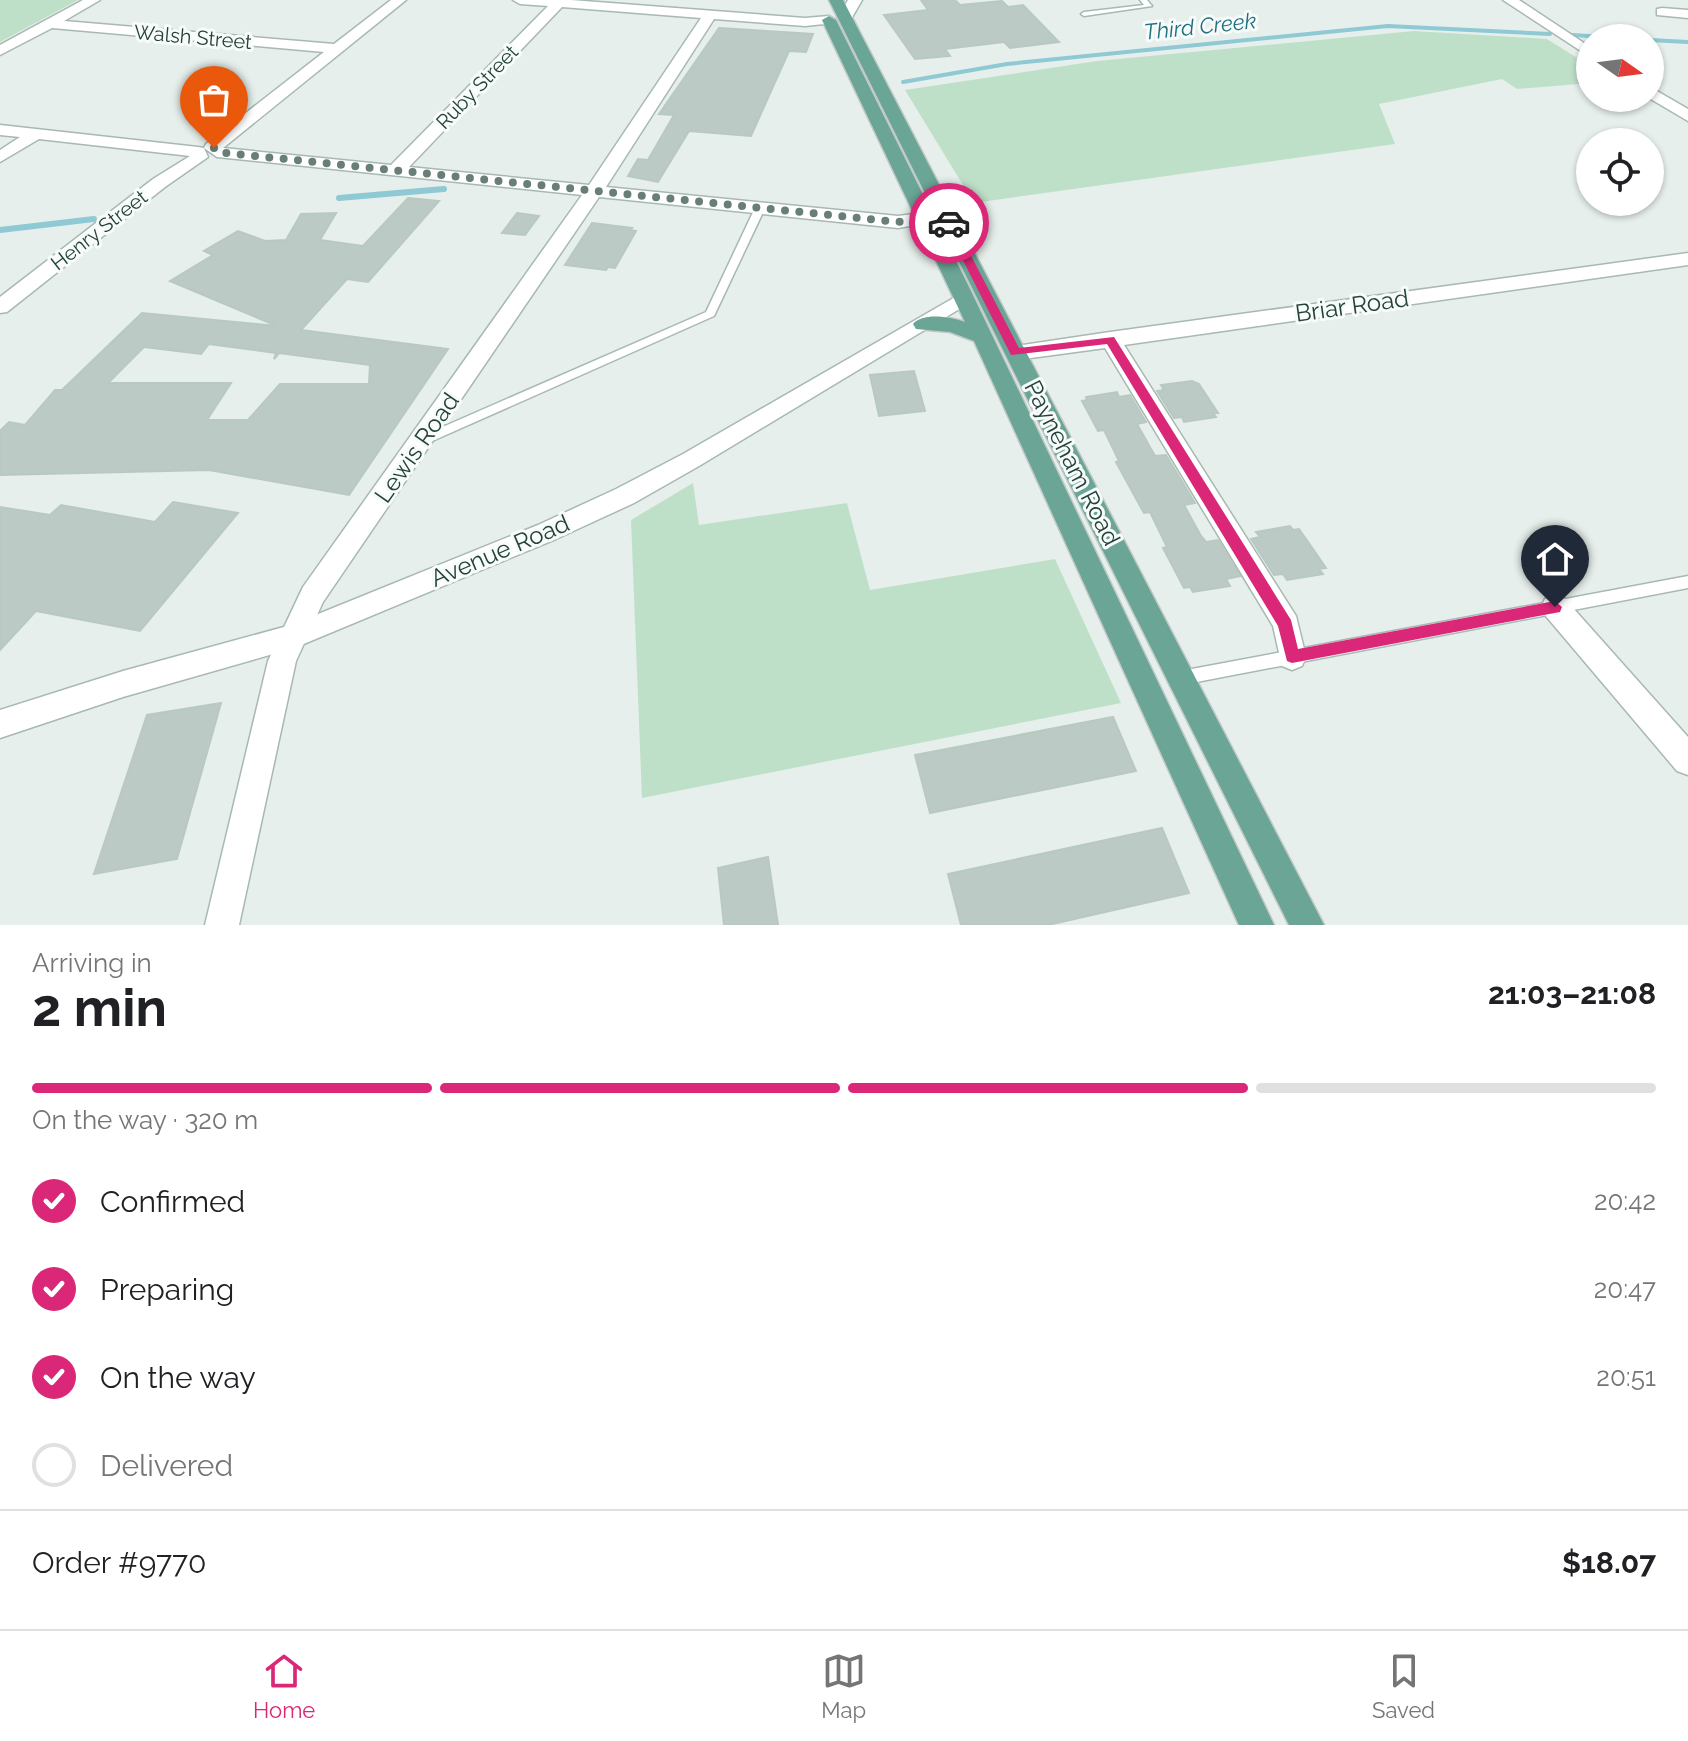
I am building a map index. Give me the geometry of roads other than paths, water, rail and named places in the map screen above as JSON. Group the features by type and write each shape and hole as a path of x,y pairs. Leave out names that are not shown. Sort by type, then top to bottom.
{"main road":[{"name":"Payneham Road","path":"820,0 837,19 935,217 964,298 1016,353 1307,925"},
{"name":"Payneham Road","path":"836,0 837,19"},
{"name":"Payneham Road","path":"935,217 970,263 988,325 1031,443 1257,925"},
{"path":"964,298 973,281 970,263"},
{"path":"923,324 988,325"},
{"path":"1031,443 1041,441 1049,430 1040,401"}],"street":[{"path":"0,51 93,0"},
{"name":"Henry Street","path":"0,307 159,183 207,152 399,0"},
{"path":"520,0 805,22 837,19 855,0"},
{"path":"1510,0 1576,44"},
{"name":"Ruby Street","path":"396,170 559,3"},
{"path":"1662,12 1688,14"},
{"name":"Lewis Road","path":"222,925 282,661 313,595 594,191 710,15"},
{"name":"Walsh Street","path":"50,24 337,49"},
{"path":"1664,101 1688,116"},
{"path":"0,130 898,222 935,217"},
{"path":"0,157 36,134"},
{"name":"Briar Road","path":"1016,353 1688,259"},
{"name":"Avenue Road","path":"0,724 123,684 294,636 373,606 625,496 964,298"},
{"path":"1110,339 1286,624 1292,657"},
{"path":"1555,607 1688,760"}],"lane":[{"path":"1084,14 1149,6 1143,0"},
{"path":"423,440 710,314 760,208"},
{"path":"1181,678 1688,582"}],"waterway":[{"name":"Third Creek","path":"903,82 1007,64 1388,26 1550,34"},
{"name":"Third Creek","path":"1664,41 1688,42"},
{"name":"Third Creek","path":"339,198 444,189"},
{"name":"Third Creek","path":"0,230 94,219"}]}
